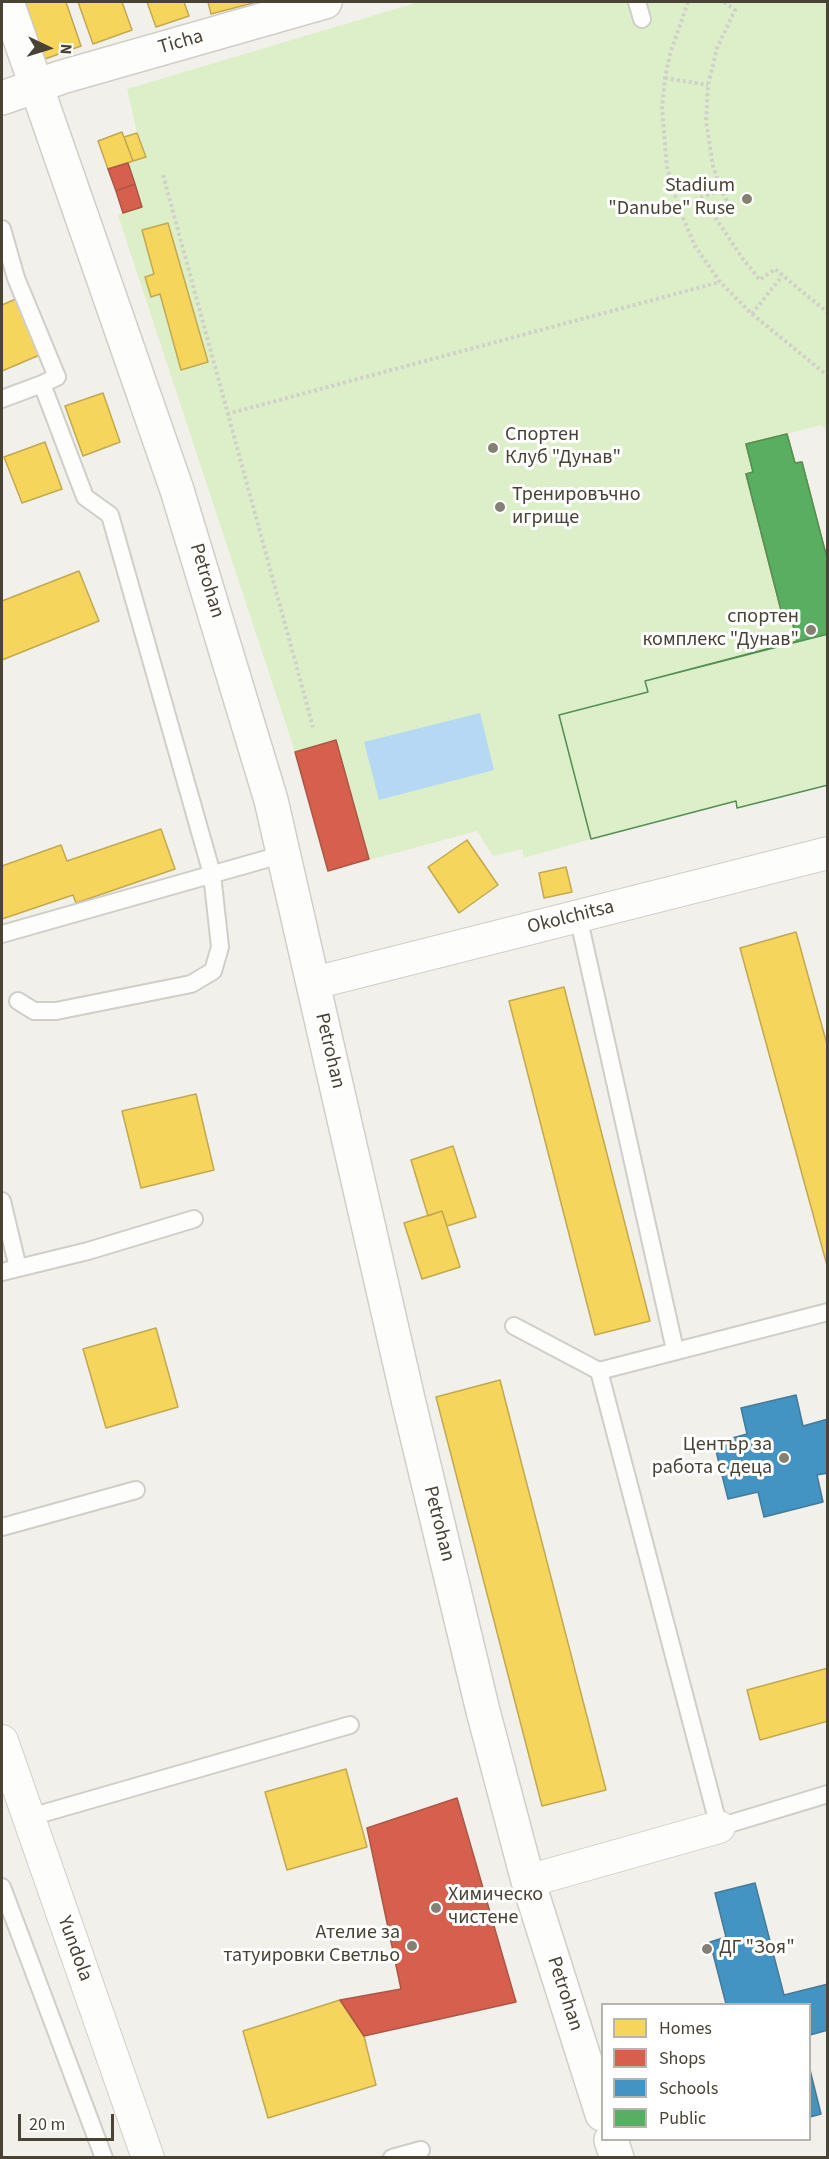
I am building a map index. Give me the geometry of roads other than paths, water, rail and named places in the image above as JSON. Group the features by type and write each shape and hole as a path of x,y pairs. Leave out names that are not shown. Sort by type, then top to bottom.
{"street":[{"name":"Petrohan","path":"7,2 177,490 247,716 284,854 408,1399 483,1711 528,1881 601,2108"},
{"name":"Ticha","path":"2,98 37,84 325,2"},
{"name":"Okolchitsa","path":"314,983 828,854"},
{"name":"Yundola","path":"2,1741 27,1818 148,2157"},
{"path":"528,1881 719,1827"},
{"path":"611,2141 617,2157"}],"lane":[{"path":"637,2 642,19"},
{"path":"2,229 9,281 57,377 2,399"},
{"path":"18,1001 34,1011 56,1011 191,984 213,971 220,947 212,874 111,515 85,497 42,384"},
{"path":"2,934 284,854"},
{"path":"578,916 675,1350"},
{"path":"2,1201 10,1270 88,1251 194,1219"},
{"path":"514,1326 599,1371 828,1312"},
{"path":"599,1371 719,1827 828,1794"},
{"path":"2,1527 135,1490"},
{"path":"27,1818 350,1725"},
{"path":"2,1887 104,2157"},
{"path":"392,2157 421,2150"}],"water":[{"path":"480,713 494,770 379,800 364,742"}],"place":[{"name":"Stadium \"Danube\" Ruse","path":"747,199"},
{"name":"Спортен Клуб \"Дунав\"","path":"493,448"},
{"name":"Тренировъчно игрище","path":"500,507"},
{"name":"спортен комплекс \"Дунав\"","path":"811,630"},
{"name":"Център за работа с деца","path":"784,1458"},
{"name":"Химическо чистене","path":"436,1908"},
{"name":"Ателие за татуировки Светльо","path":"412,1946"},
{"name":"ДГ \"Зоя\"","path":"707,1949"}]}
